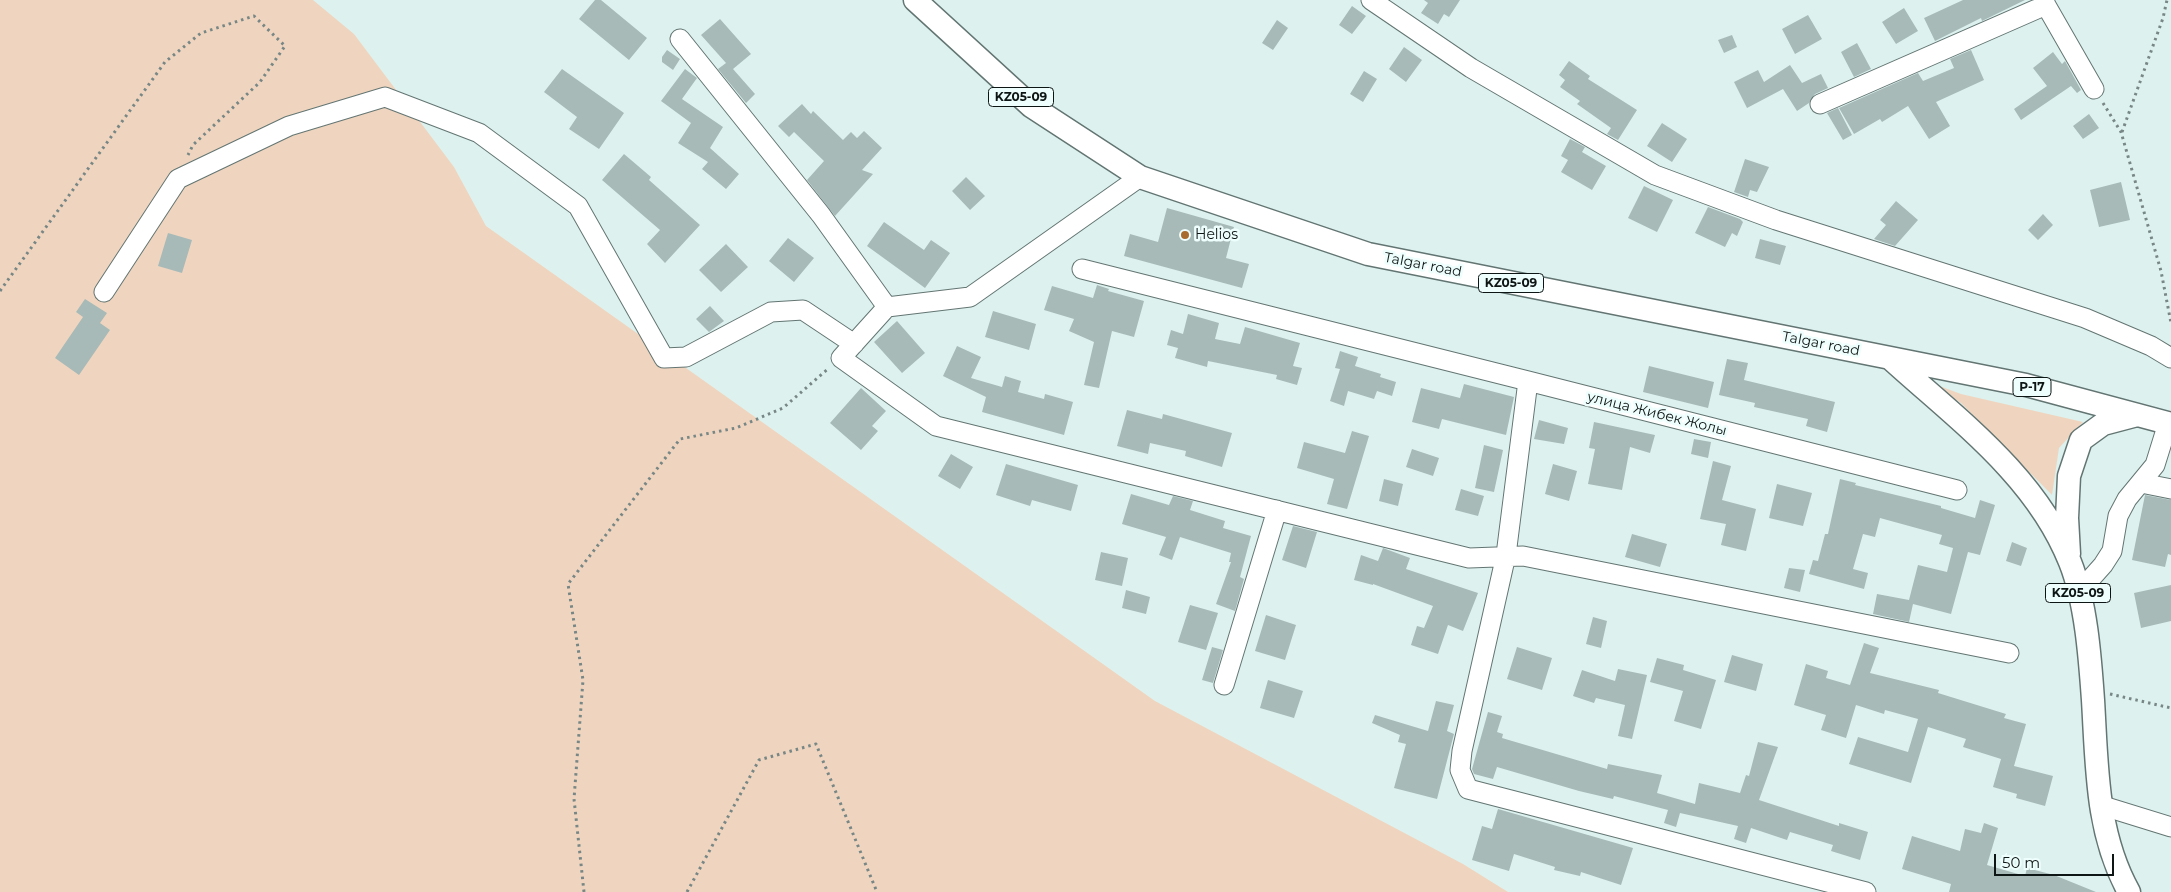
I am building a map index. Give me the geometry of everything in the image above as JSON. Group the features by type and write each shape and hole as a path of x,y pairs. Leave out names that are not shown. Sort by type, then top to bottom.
{"main road":[{"name":"Talgar road","path":"915,0 1030,106 1140,177 1368,254 2026,385 2169,424"},
{"name":"KZ05-09","path":"1890,358 2008,467 2044,510 2070,562 2078,594 2092,690 2100,804 2107,841 2129,892"},
{"path":"2070,562 2067,518 2069,476 2081,440 2103,424 2137,415"}],"street":[{"path":"1371,0 1470,68 1655,175 1776,220 2021,296 2085,318 2151,346 2171,358"},
{"path":"1820,104 2045,2 2094,89"},
{"path":"680,40 821,215 887,307"},
{"path":"104,292 178,179 289,126 386,97 479,132 578,206 664,358 686,357 771,312 803,310 854,344"},
{"path":"1140,177 970,297 887,307 841,358 936,426 1469,558 1506,555 1533,558 2009,653"},
{"name":"улица Жибек Жолы","path":"1082,269 1957,490"},
{"path":"1528,381 1506,555 1462,752 1460,770 1468,789 1866,892"},
{"path":"2078,594 2104,565 2112,551 2118,516 2155,465 2169,424"},
{"path":"2141,483 2171,489"},
{"path":"1224,685 1277,510"},
{"path":"2100,804 2171,827"}],"path":[{"path":"2121,132 2163,18 2167,0"},
{"path":"0,291 166,62 201,33 254,16 286,46 260,82 192,145 178,179"},
{"path":"2094,89 2121,132 2161,271 2171,323"},
{"path":"584,892 574,799 583,680 568,584 680,438 736,428 783,408 841,358"},
{"path":"2092,690 2171,708"},
{"path":"687,892 759,760 816,744 877,892"}],"shaded area":[{"path":"0,0 313,0 354,34 454,167 486,226 1155,701 1463,864 1508,892 0,892"},
{"path":"1926,381 1961,394 2083,422 2059,448 2052,495 1961,403"}],"building":[{"path":"595,0 601,0 647,38 629,60 579,19"},
{"path":"1424,0 1460,0 1449,17 1444,14 1438,24 1421,13 1428,3"},
{"path":"1963,0 2025,0 1982,21 1981,18 1935,41 1924,18"},
{"path":"1352,6 1366,16 1352,34 1339,25"},
{"path":"1904,8 1918,31 1896,44 1882,22"},
{"path":"1808,15 1822,39 1795,54 1782,29"},
{"path":"720,19 751,54 733,69 755,94 746,103 718,69 726,63 701,35"},
{"path":"1277,20 1288,28 1273,50 1262,43"},
{"path":"1732,35 1737,47 1724,53 1718,40"},
{"path":"1857,43 1871,69 1854,77 1841,52"},
{"path":"1404,47 1422,60 1406,82 1389,69"},
{"path":"667,50 680,59 673,70 662,62 662,57"},
{"path":"1971,50 1984,80 1936,102 1950,126 1929,139 1908,106 1882,122 1880,119 1854,134 1839,108 1918,73 1923,81 1954,68 1950,59"},
{"path":"2053,52 2062,64 2065,61 2081,90 2077,93 2071,86 2021,120 2014,109 2047,86 2033,68"},
{"path":"1569,61 1590,76 1588,79 1637,110 1618,140 1607,134 1611,128 1577,104 1580,101 1560,87 1565,80 1559,75"},
{"path":"1790,65 1802,83 1821,74 1828,88 1815,94 1809,103 1797,111 1783,89 1747,108 1734,82 1758,70 1764,82"},
{"path":"562,69 624,113 599,149 569,129 577,117 544,92"},
{"path":"685,69 697,78 682,99 723,127 710,148 739,174 726,189 702,169 708,162 678,143 691,123 661,101"},
{"path":"1364,71 1377,79 1363,102 1350,94"},
{"path":"802,104 811,114 813,111 843,140 851,132 857,138 864,131 882,148 862,170 873,174 835,216 807,180 824,161 794,132 789,137 778,126"},
{"path":"1838,108 1852,135 1843,140 1827,113"},
{"path":"2089,114 2099,128 2083,139 2073,126"},
{"path":"1662,123 1687,139 1672,162 1647,146"},
{"path":"1570,139 1585,147 1582,152 1606,166 1592,190 1561,172 1568,160 1561,156"},
{"path":"624,154 651,177 649,180 700,225 665,263 647,244 660,230 602,180"},
{"path":"1745,159 1769,167 1757,192 1750,190 1748,197 1734,192"},
{"path":"966,177 985,196 970,210 952,191"},
{"path":"2121,182 2130,220 2099,227 2090,190"},
{"path":"1644,186 1673,200 1657,232 1628,218"},
{"path":"1896,201 1918,220 1895,246 1874,239 1886,225 1880,220"},
{"path":"1708,207 1740,219 1743,222 1737,236 1732,233 1725,247 1695,233"},
{"path":"1167,208 1234,227 1226,258 1249,264 1242,288 1124,256 1130,234 1158,242"},
{"path":"2043,214 2053,225 2038,240 2028,230"},
{"path":"884,222 924,250 931,240 950,253 925,288 867,246"},
{"path":"168,233 192,240 182,273 158,266"},
{"path":"788,238 814,258 794,282 769,261"},
{"path":"1760,239 1786,246 1780,265 1755,258"},
{"path":"726,244 748,267 721,292 699,270"},
{"path":"1097,285 1109,289 1108,291 1144,301 1134,337 1112,331 1099,388 1084,385 1094,342 1069,331 1074,319 1044,310 1052,286 1093,298"},
{"path":"85,299 107,313 100,323 110,330 79,375 55,358 83,317 76,312"},
{"path":"710,306 724,321 709,332 696,319"},
{"path":"993,311 1036,324 1029,350 985,337"},
{"path":"1188,314 1219,323 1215,339 1240,344 1245,327 1300,343 1293,366 1302,368 1297,385 1276,379 1277,375 1208,361 1207,367 1175,358 1178,348 1167,345 1171,330 1183,334"},
{"path":"897,321 925,353 902,373 874,342"},
{"path":"957,346 981,357 971,378 1002,387 1005,376 1021,381 1018,392 1044,399 1045,394 1073,402 1064,435 982,412 986,397 943,376"},
{"path":"1340,351 1358,357 1355,366 1381,374 1380,377 1396,382 1392,396 1377,391 1374,399 1348,391 1344,406 1330,401 1340,369 1335,368"},
{"path":"1727,359 1748,363 1744,380 1835,402 1827,432 1806,426 1808,419 1754,407 1755,403 1719,395"},
{"path":"1649,366 1714,382 1708,408 1643,392"},
{"path":"1464,384 1514,397 1506,435 1442,419 1439,429 1412,422 1421,388 1460,398"},
{"path":"861,388 886,411 872,426 878,431 861,450 830,423"},
{"path":"1127,410 1162,419 1163,414 1232,433 1222,467 1185,456 1186,451 1150,443 1148,454 1117,446"},
{"path":"1539,420 1568,428 1564,444 1534,439"},
{"path":"1594,422 1655,435 1650,453 1630,447 1622,490 1588,484 1595,449 1589,448"},
{"path":"1352,431 1369,436 1347,509 1327,504 1334,479 1297,468 1304,442 1345,453"},
{"path":"1694,439 1711,442 1708,458 1691,454"},
{"path":"1484,445 1503,450 1494,492 1475,488"},
{"path":"1412,449 1439,458 1433,476 1406,467"},
{"path":"951,454 973,467 960,489 938,476"},
{"path":"1713,461 1731,466 1722,500 1756,509 1746,551 1721,545 1726,524 1700,519"},
{"path":"1006,464 1078,485 1071,511 1032,500 1030,506 996,495"},
{"path":"1553,464 1577,471 1569,501 1545,494"},
{"path":"1384,479 1403,484 1398,506 1379,501"},
{"path":"1840,479 1856,483 1855,485 1941,506 1941,508 1975,518 1980,500 1995,505 1980,555 1968,552 1951,614 1913,604 1909,622 1873,614 1877,594 1909,600 1918,565 1947,572 1953,548 1939,544 1942,535 1880,518 1875,537 1863,534 1853,569 1868,573 1864,589 1809,574 1813,560 1818,561 1825,534 1828,534"},
{"path":"1777,484 1812,493 1803,526 1769,518"},
{"path":"1461,489 1484,496 1478,516 1455,510"},
{"path":"1131,494 1169,505 1173,496 1193,501 1190,510 1225,521 1223,528 1251,536 1240,577 1244,579 1235,611 1216,604 1231,562 1229,562 1231,553 1180,537 1172,560 1159,555 1166,537 1122,524"},
{"path":"2145,495 2171,500 2171,555 2168,554 2165,567 2132,560"},
{"path":"1293,526 1317,532 1306,568 1282,560"},
{"path":"1632,534 1667,544 1660,567 1625,557"},
{"path":"2012,542 2027,548 2021,566 2006,561"},
{"path":"1383,548 1410,558 1406,569 1478,593 1463,631 1448,625 1438,654 1411,645 1417,626 1424,628 1433,606 1373,584 1354,580 1361,555 1378,561"},
{"path":"1101,552 1128,558 1122,586 1095,580"},
{"path":"1789,568 1805,570 1800,592 1784,588"},
{"path":"2171,585 2171,621 2141,628 2134,593"},
{"path":"1126,590 1150,597 1146,614 1122,608"},
{"path":"1190,605 1218,613 1206,650 1178,642"},
{"path":"1266,615 1296,625 1285,660 1255,651"},
{"path":"1593,617 1607,621 1601,648 1586,644"},
{"path":"1864,643 1879,648 1870,673 1939,690 1938,693 2006,714 2004,718 2026,724 2014,766 2053,776 2045,806 2016,798 2017,794 1993,787 2001,759 1963,747 1966,739 1928,727 1911,783 1849,764 1858,737 1908,752 1918,719 1885,710 1884,714 1856,705 1846,738 1821,730 1826,715 1794,705 1806,664 1828,671 1826,678 1850,685"},
{"path":"1212,647 1223,650 1213,683 1202,680"},
{"path":"1517,647 1552,658 1542,690 1507,679"},
{"path":"1732,655 1763,664 1756,691 1724,682"},
{"path":"1657,658 1684,665 1683,670 1716,680 1701,729 1674,721 1683,691 1650,682"},
{"path":"1618,669 1647,675 1632,739 1618,736 1625,705 1596,698 1594,703 1573,696 1582,670 1615,681"},
{"path":"1268,680 1303,691 1294,718 1260,708"},
{"path":"1436,701 1454,705 1447,731 1454,734 1437,799 1394,788 1406,744 1398,742 1400,735 1372,723 1375,715 1428,731"},
{"path":"1488,712 1502,716 1497,732 1503,734 1502,738 1607,769 1608,764 1662,775 1657,793 1695,804 1699,783 1740,793 1746,775 1749,776 1758,742 1778,747 1759,800 1839,826 1839,823 1868,832 1860,860 1831,851 1833,845 1790,832 1787,840 1751,828 1746,843 1734,839 1738,826 1680,813 1676,827 1664,823 1668,810 1614,796 1613,799 1579,791 1497,767 1493,779 1474,774 1472,769"},
{"path":"1498,809 1633,848 1621,885 1581,872 1580,876 1554,870 1555,867 1514,854 1509,871 1472,860 1482,826 1492,829"},
{"path":"1984,823 1998,828 1987,865 2025,876 2027,868 2054,875 2096,892 1949,892 1951,884 1902,869 1912,836 1960,851 1965,829 1981,833"}],"place":[{"name":"Helios","path":"1185,235"}]}
